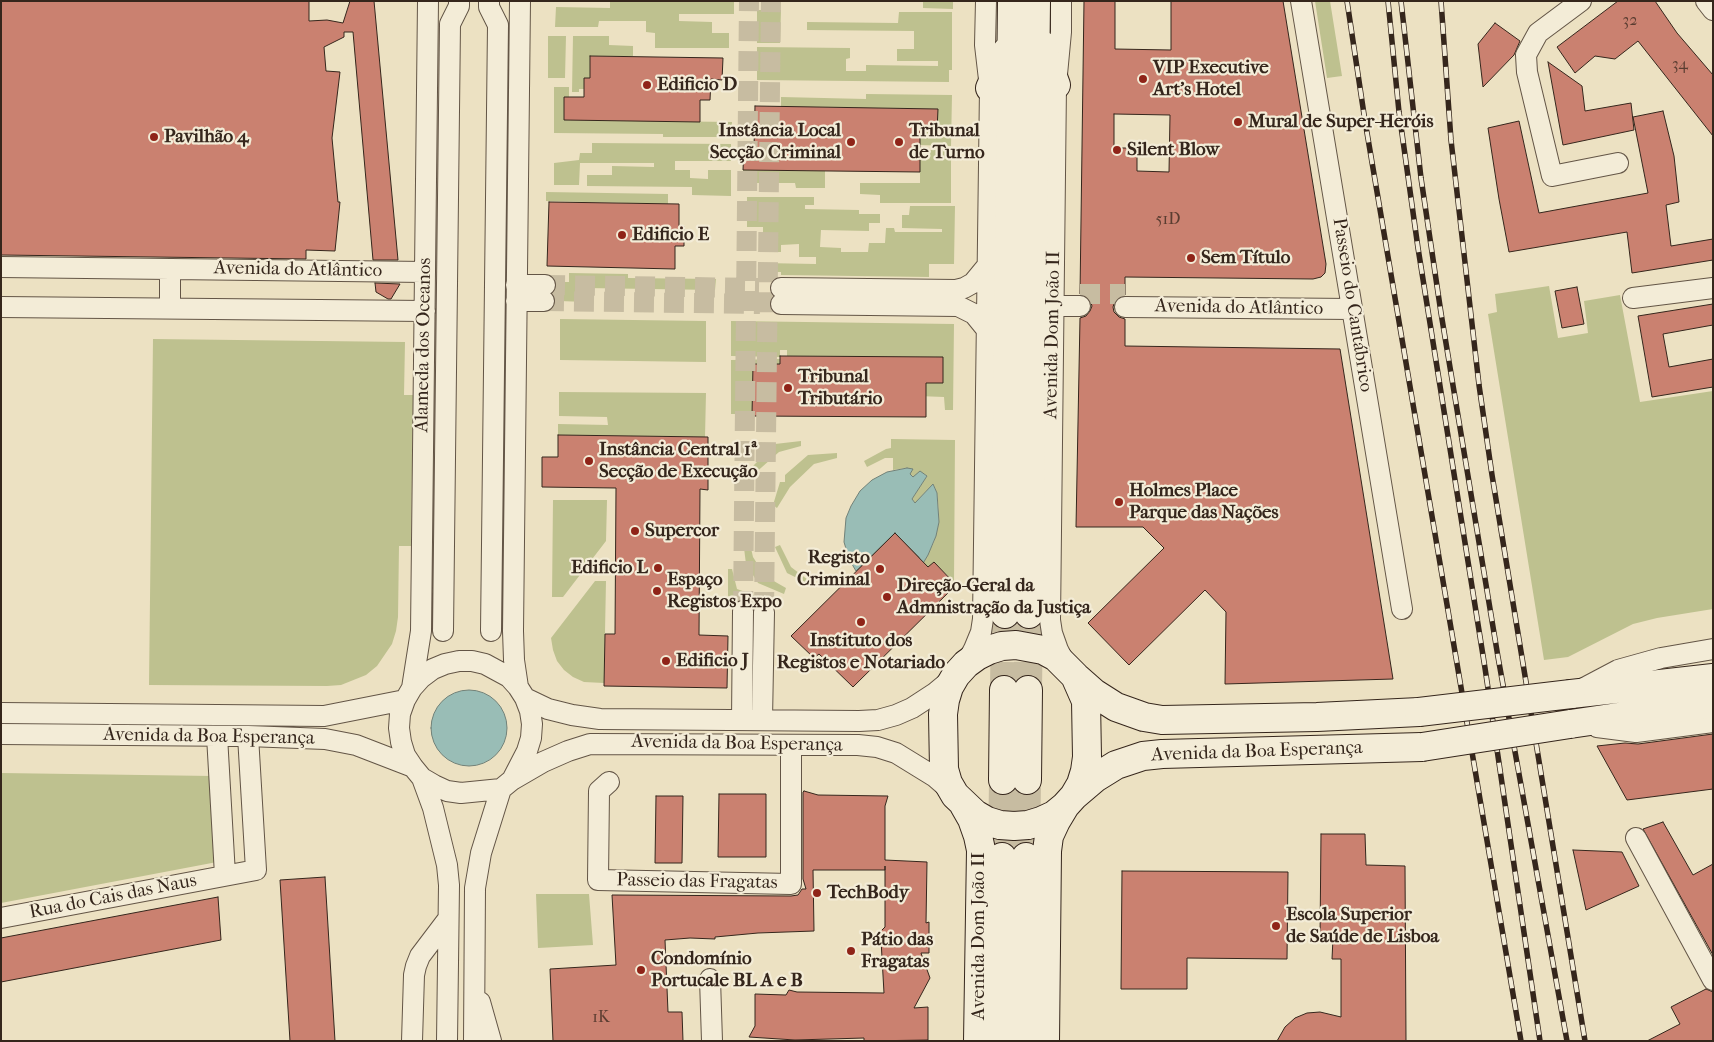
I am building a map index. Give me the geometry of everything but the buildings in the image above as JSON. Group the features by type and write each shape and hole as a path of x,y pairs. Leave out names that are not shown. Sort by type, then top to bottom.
{"main road":[{"name":"Avenida Dom João II","path":"1012,1 1017,614 1036,1"},
{"path":"1036,29 1056,85"},
{"path":"990,88 1011,42"},
{"path":"1045,1041 1047,851 1049,836 1056,821 1081,784 1085,771 1087,749 1086,701 1071,671 1056,656 1043,650 1016,644 989,650 977,656 961,669 945,700 943,722 944,769 948,783 960,800 975,814 987,821 1000,825 1028,825 1041,821 1054,815 1069,801"},
{"name":"Avenida da Boa Esperança","path":"1071,671 1094,693 1116,706 1144,717 1162,720 1317,717 1419,712 1713,678"},
{"path":"1015,780 1016,690"},
{"name":"Avenida da Boa Esperança","path":"1069,801 1095,778 1116,765 1143,756 1422,747 1713,703"},
{"name":"Avenida Dom João II","path":"960,800 972,819 978,836 980,850 978,1041"},
{"name":"Avenida Dom João II","path":"999,1041 1014,857 1024,1041"}],"street":[{"name":"Alameda dos Oceanos","path":"408,694 421,630 428,1"},
{"name":"Alameda dos Oceanos","path":"443,631 450,24 459,6 459,1"},
{"path":"489,1 489,7 498,25 491,631"},
{"path":"474,1041 475,888 481,853 507,785 528,751 532,724 514,660 512,631 520,1"},
{"path":"961,669 974,649 981,632 983,620 990,88 986,45 986,1"},
{"name":"Avenida Dom João II","path":"1061,1 1061,32 1056,85 1050,620 1058,650 1071,671"},
{"name":"Passeio do Cantábrico","path":"1301,1 1402,609"},
{"path":"1582,1 1538,33 1526,55 1528,72 1552,176 1618,163"},
{"path":"1706,1 1713,10"},
{"path":"987,266 973,283 956,290 781,296 958,306 974,314 987,330"},
{"name":"Avenida do Atlântico","path":"1,267 425,272"},
{"path":"170,269 170,308"},
{"path":"1633,298 1713,288"},
{"path":"516,293 544,293"},
{"path":"1053,300 1080,300"},
{"name":"Avenida do Atlântico","path":"1125,300 1351,302"},
{"name":"Avenida do Atlântico","path":"1,306 425,311"},
{"path":"742,720 743,611"},
{"path":"762,720 764,612"},
{"path":"1571,694 1618,670 1661,658 1713,649"},
{"path":"447,1041 447,865 433,808 418,773 403,749 399,728 400,714 408,694 422,678 433,669 459,661 472,661 492,667 509,677 522,692"},
{"name":"Avenida da Boa Esperança","path":"522,692 548,709 600,719 878,720 912,708 935,693 961,669"},
{"name":"Avenida da Boa Esperança","path":"1,712 324,716 408,694"},
{"path":"1570,724 1636,732 1713,722"},
{"name":"Avenida da Boa Esperança","path":"1,734 248,736 325,739 356,745 418,773"},
{"path":"216,736 225,875"},
{"name":"Rua do Cais das Naus","path":"1,918 256,870 248,736"},
{"name":"Avenida da Boa Esperança","path":"507,785 543,762 590,744 858,746 878,748 896,753 935,777 960,800"},
{"name":"Passeio das Fragatas","path":"609,782 600,791 598,880 791,884 791,745"},
{"path":"418,773 434,786 447,791 461,793 507,785"},
{"path":"1636,838 1713,980"},
{"path":"412,1041 414,975 416,966 420,956 448,918"},
{"path":"710,979 712,1041"},
{"path":"475,986 486,1016 491,1041"}],"green space":[{"path":"610,1 734,1 734,14 679,14 679,21 712,22 712,33 729,33 729,48 655,48 655,33 646,32 646,21 599,21 598,27 555,27 556,7 610,8"},
{"path":"923,1 953,1 953,9 923,8"},
{"path":"1315,1 1330,1 1342,76 1327,78"},
{"path":"757,10 781,10 780,43 757,43"},
{"path":"899,12 952,12 952,70 949,70 949,82 757,80 757,47 850,48 850,58 846,59 846,71 866,71 866,65 938,66 938,61 897,61 897,49 914,49 914,31 807,30 807,22 898,23"},
{"path":"548,36 566,36 565,78 548,78"},
{"path":"573,36 609,36 609,45 633,46 633,56 590,56 590,78 584,78 584,89 579,89 579,92 572,92"},
{"path":"554,87 569,87 569,97 564,97 565,120 732,122 731,137 663,137 663,134 554,133"},
{"path":"866,94 952,95 951,146 920,145 920,131 937,131 937,109 781,107 781,97 866,99"},
{"path":"592,143 731,144 731,161 675,161 675,170 690,170 690,178 708,179 708,170 731,170 731,196 692,195 692,187 587,186 587,175 612,175 612,166 654,167 654,163 580,163 579,185 554,185 554,163 579,160 580,153 592,153"},
{"path":"929,150 951,150 951,203 880,203 880,195 860,194 860,183 920,183 920,158 929,158"},
{"path":"743,170 825,171 825,188 796,188 795,183 743,183"},
{"path":"546,192 668,194 668,204 546,201"},
{"path":"747,197 814,197 814,205 805,205 805,209 859,210 859,214 880,214 880,223 869,223 869,231 821,230 820,247 841,248 841,252 868,252 869,243 885,243 886,228 894,228 895,232 942,232 942,229 902,228 902,215 909,215 910,206 955,206 954,264 929,264 929,277 781,275 781,272 763,272 763,263 816,264 816,257 799,257 799,244 781,245 781,252 763,252 763,227 747,227"},
{"path":"569,273 628,274 628,278 716,279 715,290 586,288 585,302 560,301 560,282 569,282"},
{"path":"1549,286 1558,338 1588,333 1584,301 1620,295 1640,402 1713,391 1713,609 1633,624 1568,657 1544,660 1488,314 1497,312 1495,294"},
{"path":"560,319 706,321 706,362 560,360"},
{"path":"731,321 954,324 953,410 945,410 944,397 918,396 918,383 943,383 943,357 787,356 787,350 780,350 780,357 731,356"},
{"path":"153,339 405,342 404,395 413,395 411,546 399,546 398,617 392,644 377,666 366,675 341,685 327,686 149,685"},
{"path":"780,359 780,364 753,364 752,414 731,414 731,360"},
{"path":"559,392 706,393 705,437 558,435 558,424 608,425 607,417 559,416"},
{"path":"891,439 955,440 954,582 934,562 924,572 920,569 934,542 939,522 937,493 933,484 915,503 912,499 927,476 923,473 914,477 907,468 893,470 893,458 885,458 867,467 864,461 891,448"},
{"path":"801,441 801,446 779,452 753,475 748,471 775,444"},
{"path":"837,453 837,458 814,464 790,487 777,508 773,505 780,482 785,482 785,475 808,455"},
{"path":"553,500 607,500 606,541 563,597 552,597"},
{"path":"747,531 753,557 765,576 786,588 784,594 758,583 746,564 742,532"},
{"path":"780,545 791,567 808,580 807,583 787,573 775,547"},
{"path":"728,569 732,569 737,589 765,599 766,602 728,596"},
{"path":"595,581 606,581 604,683 584,682 564,670 557,661 551,638"},
{"path":"1,773 212,776 217,862 1,903"},
{"path":"536,894 589,894 593,945 538,948"}],"water":[{"path":"907,468 913,469 910,474 913,477 920,471 927,476 912,499 915,503 933,484 937,493 939,522 936,536 928,555 922,565 919,557 895,533 856,571 849,559 844,542 846,518 851,506 860,491 872,480 887,472"},
{"path":"462,690 476,690 490,696 501,707 507,721 504,743 496,755 476,766 462,766 448,760 437,749 431,735 431,721 437,707 448,696"}],"tunnel":[{"path":"743,611 749,1"},
{"path":"764,612 771,1"},
{"path":"545,285 759,288"},
{"path":"1080,294 1125,294"},
{"path":"544,301 760,304"},
{"path":"1004,690 1005,614"},
{"path":"1028,690 1029,614"},
{"path":"1002,857 1003,780"},
{"path":"1026,857 1027,780"}],"railway":[{"path":"1347,1 1365,121 1521,1041"},
{"path":"1388,1 1399,112 1418,248 1485,668 1540,1041"},
{"path":"1401,1 1421,178 1441,313 1498,657 1567,1041"},
{"path":"1441,1 1451,140 1479,385 1492,475 1585,1041"}],"place":[{"name":"VIP Executive Art's Hotel","path":"1143,79"},
{"name":"Edificio D","path":"647,85"},
{"name":"Mural de Super-Heróis","path":"1238,122"},
{"name":"Pavilhão 4","path":"154,137"},
{"name":"Instância Local Secção Criminal","path":"851,142"},
{"name":"Tribunal de Turno","path":"899,142"},
{"name":"Silent Blow","path":"1117,150"},
{"name":"Edificio E","path":"622,235"},
{"name":"Sem Título","path":"1191,258"},
{"name":"Tribunal Tributário","path":"788,388"},
{"name":"Instância Central 1ª Secção de Execução","path":"589,461"},
{"name":"Holmes Place Parque das Nações","path":"1119,502"},
{"name":"Supercor","path":"635,531"},
{"name":"Edificio L","path":"658,568"},
{"name":"Registo Criminal","path":"880,569"},
{"name":"Espaço Registos Expo","path":"657,591"},
{"name":"Direção-Geral da Admnistração da Justiça","path":"887,597"},
{"name":"Instituto dos Registos e Notariado","path":"861,622"},
{"name":"Edificio J","path":"666,661"},
{"name":"TechBody","path":"817,893"},
{"name":"Escola Superior de Saúde de Lisboa","path":"1276,926"},
{"name":"Pátio das Fragatas","path":"851,951"},
{"name":"Condomínio Portucale BL A e B","path":"641,970"}]}
